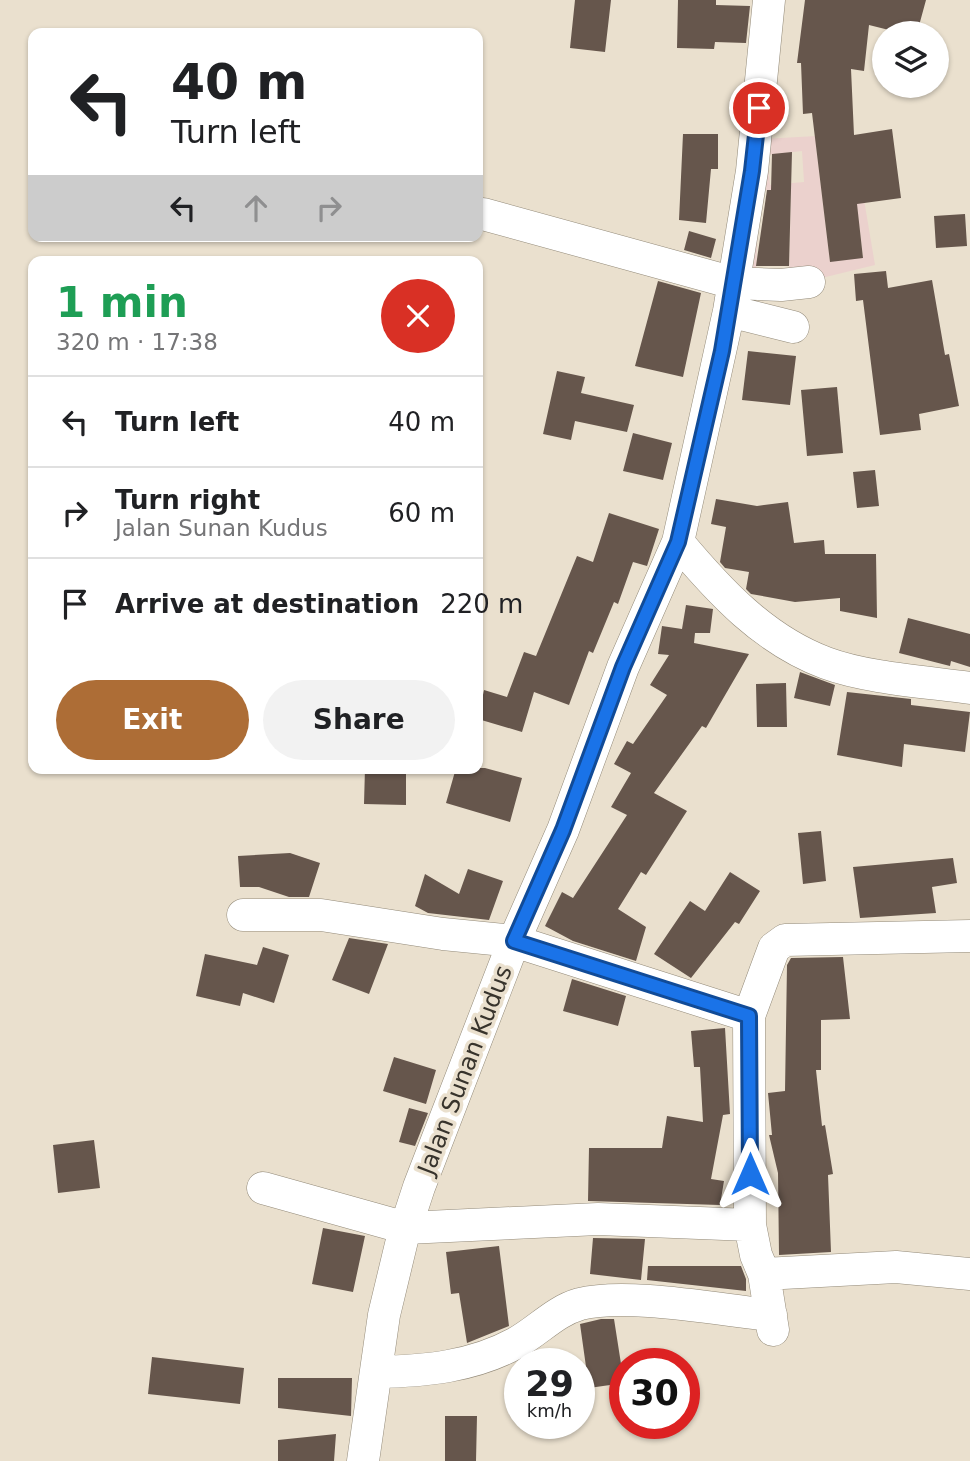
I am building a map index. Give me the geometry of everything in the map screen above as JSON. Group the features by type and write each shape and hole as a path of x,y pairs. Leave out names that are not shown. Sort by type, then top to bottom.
{"street":[{"name":"Jalan Sunan Kudus","path":"363,1461 384,1315 406,1228 514,941 563,830 623,667 678,542 731,297 752,171 769,0"},
{"path":"483,214 731,297 793,327"},
{"path":"731,297 781,285 809,282"},
{"path":"678,542 731,603 803,653 829,664 857,670 970,688"},
{"path":"243,915 321,915 443,934 514,941 749,1016"},
{"path":"377,1372 422,1371 476,1360 516,1343 560,1312 579,1304 612,1299 772,1323 764,1274 756,1255 750,1225 749,1016 774,948 785,940 970,936"},
{"path":"262,1188 406,1228 598,1219 750,1225"},
{"path":"764,1274 896,1267 970,1273"}],"shaded area":[{"path":"853,134 875,265 744,297 761,139","holes":["849,142 863,257 830,261 816,146","802,151 804,182 770,185 767,155","759,190 791,191 789,278 756,278"]}],"building":[{"path":"575,0 611,0 605,52 570,48"},
{"path":"678,0 716,0 716,5 750,6 746,43 715,42 714,49 677,48"},
{"path":"805,0 926,0 920,21 872,21 872,26 869,25 864,71 851,69 854,135 892,129 901,198 857,204 863,258 830,262 812,113 803,114 801,63 797,63"},
{"path":"683,134 718,134 718,169 711,169 706,223 679,220"},
{"path":"792,152 789,266 756,266 767,190 771,190 772,154"},
{"path":"965,214 967,246 936,248 934,216"},
{"path":"689,231 716,239 711,258 684,250"},
{"path":"886,271 888,288 932,280 945,355 949,354 959,406 919,414 921,430 880,435 863,300 856,301 854,274"},
{"path":"658,281 701,293 683,377 635,366"},
{"path":"748,351 796,356 790,405 742,400"},
{"path":"557,371 585,377 581,393 634,405 627,432 575,421 571,440 543,434"},
{"path":"837,387 843,453 807,456 801,390"},
{"path":"633,433 672,443 663,480 623,471"},
{"path":"875,470 879,506 857,508 853,472"},
{"path":"716,499 757,506 788,502 794,543 824,540 825,554 876,554 877,618 840,611 840,598 795,602 751,594 746,589 749,572 725,568 720,562 726,527 711,524"},
{"path":"609,513 659,529 647,566 633,562 618,604 614,602 593,653 589,651 569,705 534,692 522,732 483,720 484,690 507,697 524,652 536,656 577,556 593,562"},
{"path":"686,605 713,609 710,633 695,633 694,643 749,654 706,728 702,726 654,793 687,811 646,875 641,872 618,909 646,927 636,961 573,941 545,926 562,892 573,898 627,815 611,807 631,773 614,764 627,741 633,744 667,695 650,685 669,655 658,654 662,626 682,629"},
{"path":"908,618 970,634 970,667 951,661 950,666 899,653"},
{"path":"800,672 835,685 830,706 794,698"},
{"path":"786,683 787,727 757,727 756,684"},
{"path":"847,692 911,699 911,705 970,712 965,752 904,744 902,767 837,755"},
{"path":"485,768 522,778 510,822 446,803 454,774 483,774"},
{"path":"365,774 406,774 406,805 364,804"},
{"path":"821,831 826,881 803,884 798,833"},
{"path":"290,853 320,863 309,897 289,897 259,887 240,887 238,856"},
{"path":"953,858 957,883 932,887 936,913 860,918 853,867"},
{"path":"468,869 503,881 489,920 428,913 415,906 425,874 459,894"},
{"path":"730,872 760,891 739,924 735,922 691,978 654,954 690,901 705,911"},
{"path":"349,938 388,944 369,994 332,980"},
{"path":"263,947 289,955 274,1003 243,993 240,1006 196,996 205,954 257,965"},
{"path":"843,957 850,1019 821,1020 821,1070 816,1070 822,1126 825,1125 833,1174 828,1175 831,1252 779,1255 778,1173 769,1135 772,1135 768,1093 785,1091 787,965 791,958"},
{"path":"572,979 626,996 618,1026 563,1011"},
{"path":"725,1028 730,1114 723,1115 711,1179 724,1181 720,1205 588,1201 589,1148 662,1148 667,1116 703,1122 700,1067 694,1067 691,1031"},
{"path":"394,1057 436,1070 426,1104 383,1091"},
{"path":"409,1108 428,1113 415,1146 399,1142"},
{"path":"94,1140 100,1188 58,1193 53,1145"},
{"path":"323,1228 365,1236 353,1292 312,1284"},
{"path":"593,1238 645,1239 641,1280 590,1274"},
{"path":"499,1246 509,1326 467,1343 459,1293 451,1294 446,1252"},
{"path":"648,1266 741,1266 746,1279 746,1291 647,1280"},
{"path":"614,1319 619,1348 609,1348 609,1385 595,1387 595,1348 583,1348 580,1324"},
{"path":"152,1357 244,1368 240,1404 148,1394"},
{"path":"278,1378 352,1378 351,1416 278,1408"},
{"path":"445,1416 477,1416 476,1461 445,1461"},
{"path":"336,1434 334,1461 278,1461 278,1440"}],"route":[{"path":"750,1174 749,1016 514,941 563,830 623,667 678,542 722,351 752,171 759,108"}]}
